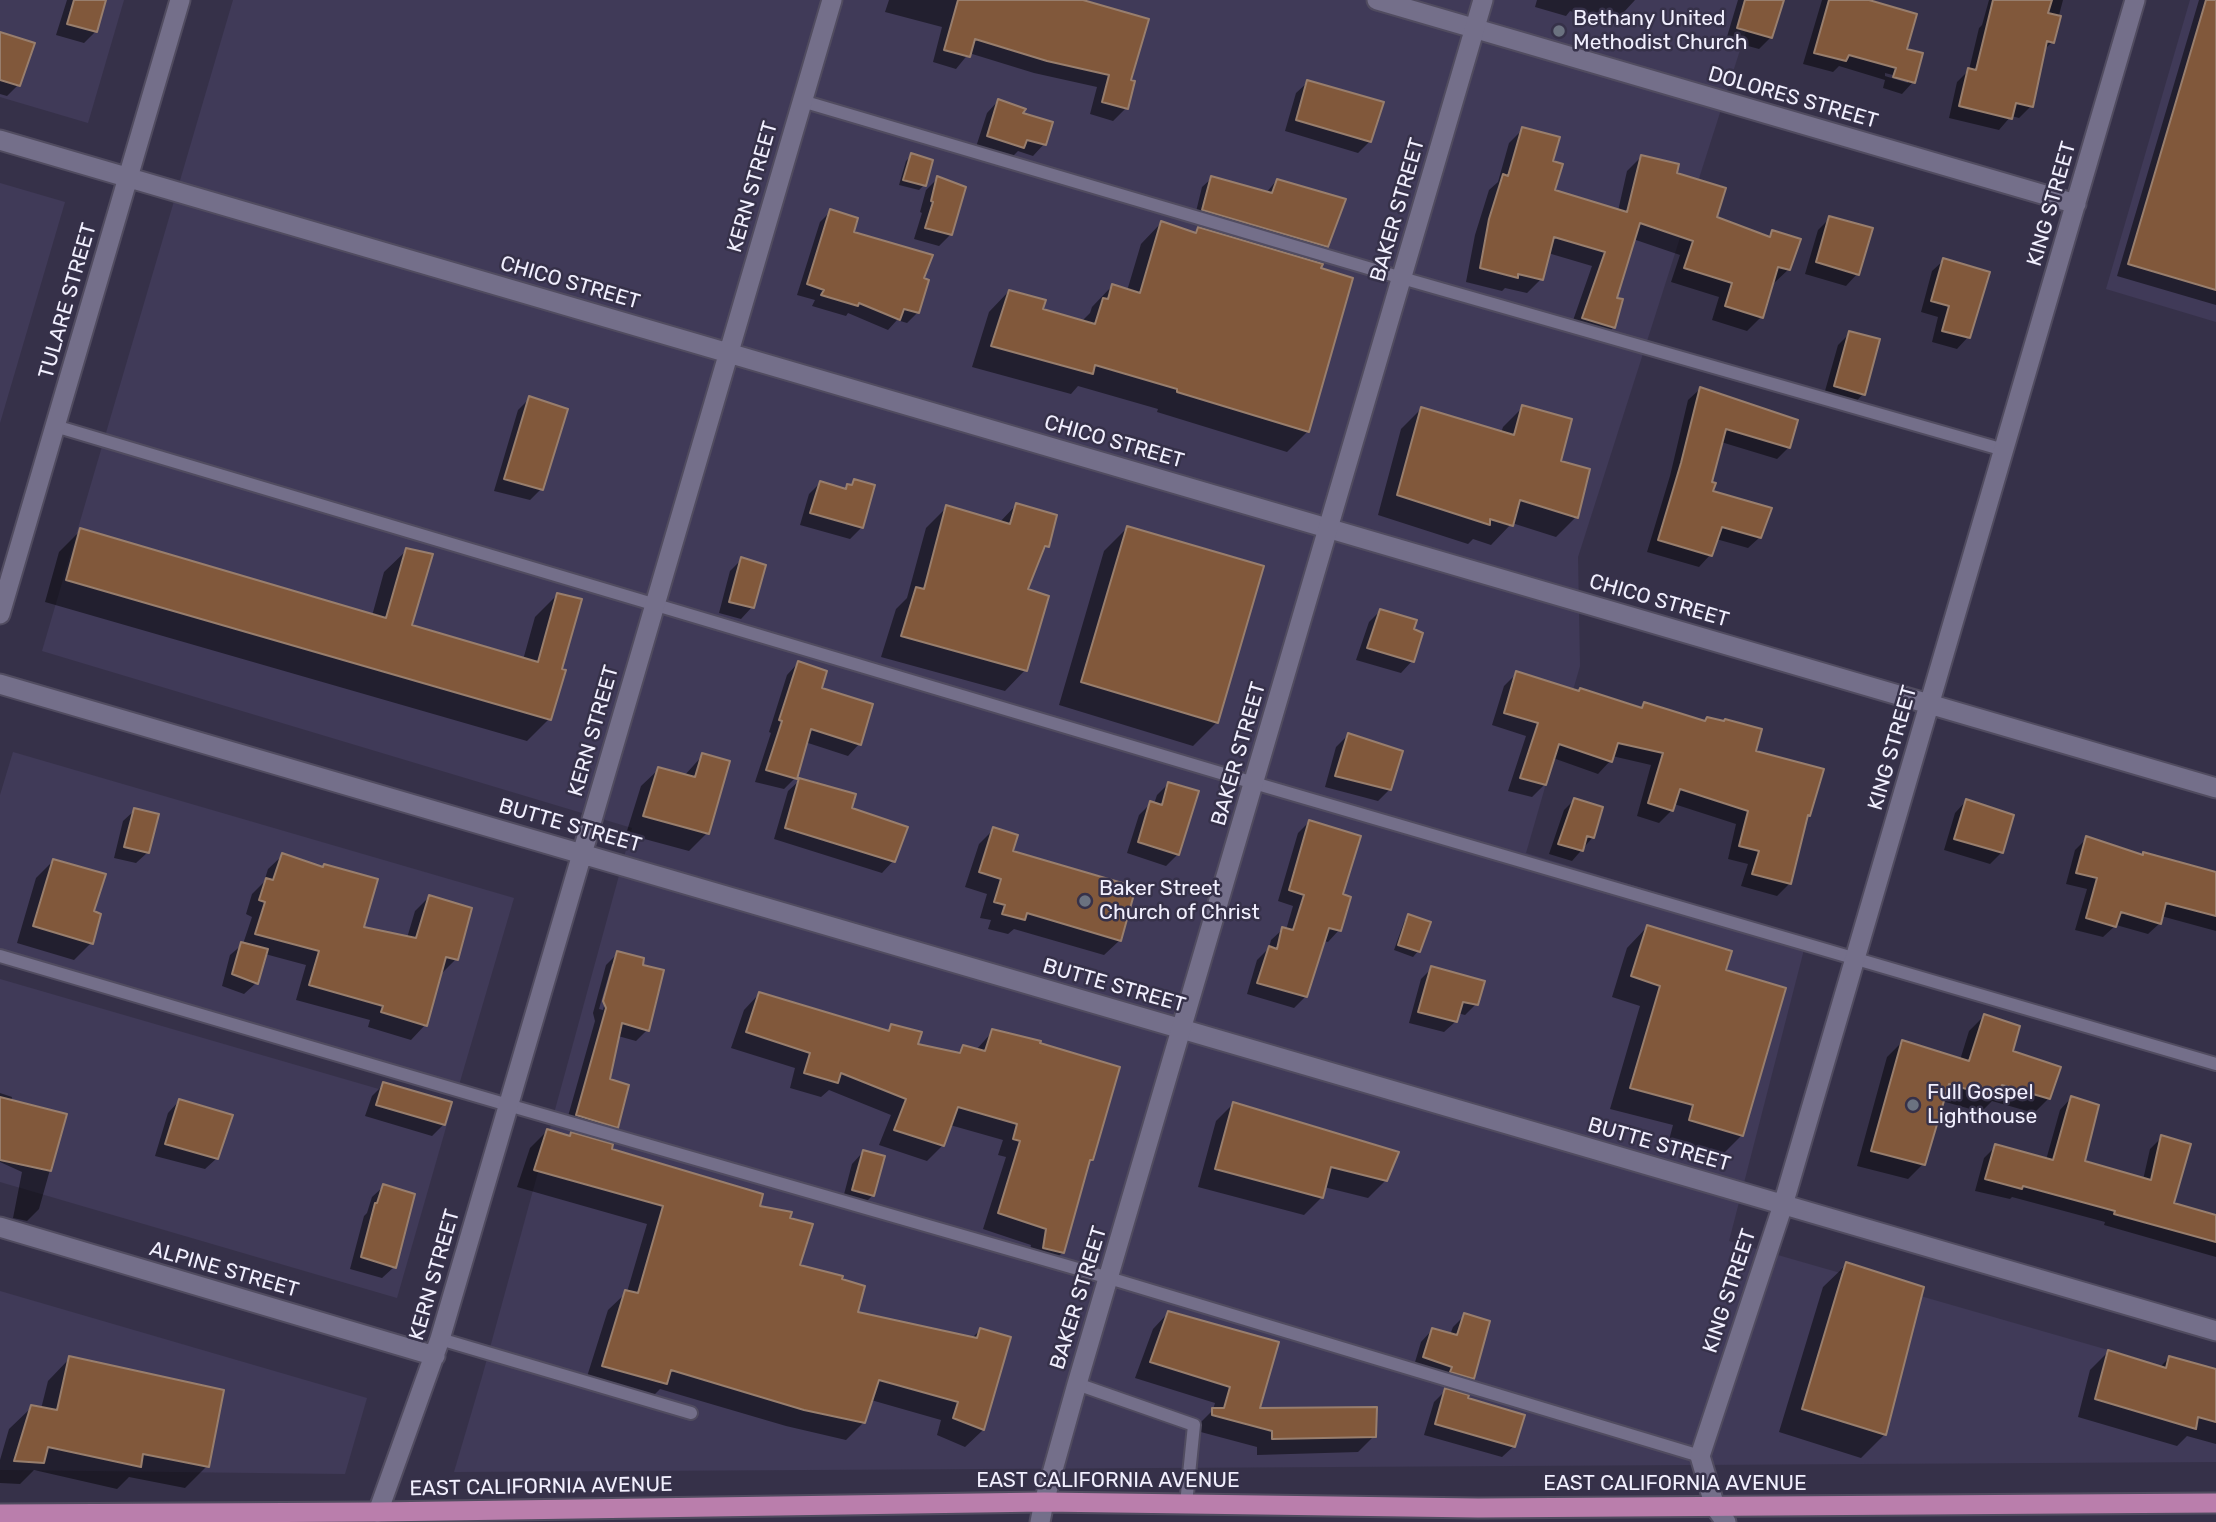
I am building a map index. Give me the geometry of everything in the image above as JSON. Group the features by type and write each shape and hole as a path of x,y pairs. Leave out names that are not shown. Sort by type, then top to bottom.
{"main road":[{"name":"EAST CALIFORNIA AVENUE","path":"0,1514 378,1513 1044,1502 1720,1514 2216,1503"},
{"path":"271,1522 324,1513"}],"street":[{"name":"TULARE STREET","path":"0,614 180,0"},
{"name":"KERN STREET","path":"378,1513 437,1348 832,0"},
{"name":"DOLORES STREET","path":"1377,0 2076,204"},
{"name":"BAKER STREET","path":"1040,1522 1077,1384 1483,0"},
{"name":"KING STREET","path":"1700,1456 1783,1205 2135,0"},
{"name":"CHICO STREET","path":"0,140 2216,788"},
{"name":"BUTTE STREET","path":"0,684 2216,1331"},
{"name":"ALPINE STREET","path":"0,1227 437,1348"},
{"path":"1700,1456 1720,1514"}],"lane":[{"path":"802,101 1402,278 2004,450"},
{"path":"55,426 1254,783 2216,1064"},
{"path":"0,956 1109,1278 1700,1456"},
{"path":"437,1348 691,1413"},
{"path":"1077,1384 1194,1425 1186,1504"}],"shaded area":[{"path":"0,0 124,0 88,123 0,97"},
{"path":"233,0 1756,0 1578,557 1580,666 1526,853 1807,938 1729,1241 2216,1381 2216,1462 454,1472 632,828 42,651"},
{"path":"2190,0 2216,0 2216,322 2106,289"},
{"path":"0,183 65,202 0,423"},
{"path":"13,752 514,898 459,1085 0,952 0,795"},
{"path":"0,979 451,1110 397,1298 0,1182"},
{"path":"0,1291 367,1398 345,1474 0,1470"}],"building":[{"path":"74,0 106,0 97,32 67,24"},
{"path":"958,0 1083,0 1149,19 1131,80 1135,81 1128,109 1102,102 1109,75 1047,61 975,39 970,57 944,50"},
{"path":"1745,0 1784,0 1772,38 1737,28"},
{"path":"1829,0 1869,0 1917,14 1907,49 1923,53 1915,83 1893,77 1896,68 1849,55 1846,61 1814,53"},
{"path":"1993,0 2052,0 2048,13 2061,16 2054,43 2047,41 2033,107 2016,103 2012,119 1959,106 1968,68 1976,70"},
{"path":"2206,0 2216,0 2216,290 2128,264"},
{"path":"0,32 35,43 20,86 0,80"},
{"path":"1307,80 1384,102 1371,142 1296,120"},
{"path":"998,99 1026,109 1023,113 1053,122 1046,145 1027,140 1024,148 987,136"},
{"path":"1522,127 1560,137 1553,161 1563,164 1555,190 1627,212 1641,155 1679,164 1677,173 1726,188 1717,217 1770,237 1772,230 1801,239 1790,270 1778,267 1763,318 1725,306 1732,283 1684,268 1693,241 1640,223 1617,298 1623,299 1615,328 1582,318 1605,252 1554,237 1543,280 1518,274 1518,278 1480,268 1489,219 1503,174 1508,176"},
{"path":"911,153 933,160 926,186 903,180"},
{"path":"937,176 966,187 952,235 925,228"},
{"path":"1211,176 1272,193 1277,179 1346,199 1328,247 1202,210"},
{"path":"830,209 858,218 854,232 933,255 924,278 929,280 919,313 904,309 900,320 859,303 858,306 821,295 824,290 807,284"},
{"path":"1829,216 1873,228 1859,275 1816,262"},
{"path":"1161,221 1196,233 1198,227 1323,264 1321,268 1353,278 1309,432 1095,365 1093,374 991,346 1009,290 1046,300 1043,309 1095,324 1103,298 1108,299 1112,284 1140,293"},
{"path":"1943,258 1990,272 1970,338 1942,331 1949,306 1931,301"},
{"path":"1849,331 1880,339 1865,395 1834,386"},
{"path":"1700,387 1798,420 1790,448 1726,429 1712,482 1716,483 1713,491 1772,508 1761,538 1722,527 1712,556 1658,540"},
{"path":"529,396 568,409 543,490 504,479"},
{"path":"1522,405 1572,419 1561,461 1590,469 1578,518 1520,500 1513,526 1490,519 1490,525 1397,495 1421,407 1514,435"},
{"path":"854,479 875,485 863,528 810,513 820,481 846,489 847,484 852,485"},
{"path":"1016,503 1057,515 1049,547 1045,546 1028,589 1049,596 1027,671 901,636 916,587 924,589 946,505 1010,524"},
{"path":"1127,526 1264,566 1218,723 1081,682"},
{"path":"80,528 386,618 406,548 433,554 412,625 538,662 557,593 582,599 562,669 566,670 551,720 66,580"},
{"path":"741,557 766,565 754,608 729,602"},
{"path":"1380,609 1417,620 1414,629 1423,633 1414,662 1367,648"},
{"path":"798,661 827,671 822,688 873,704 861,745 811,729 797,779 766,770"},
{"path":"1516,671 1642,708 1644,702 1705,721 1707,717 1725,719 1762,729 1756,751 1824,769 1810,816 1808,815 1791,884 1752,874 1759,851 1739,846 1748,811 1680,789 1673,811 1648,803 1663,753 1618,743 1612,762 1559,744 1546,785 1520,778 1538,723 1504,713"},
{"path":"1348,733 1403,751 1391,790 1335,776"},
{"path":"702,753 730,761 709,834 643,816 658,767 695,777"},
{"path":"799,778 856,794 852,808 908,827 895,862 785,828"},
{"path":"1168,782 1199,791 1179,855 1138,842 1150,801 1162,805"},
{"path":"1574,798 1603,807 1594,838 1587,836 1583,851 1558,844"},
{"path":"1966,799 2014,815 2003,853 1954,839"},
{"path":"134,808 159,814 149,853 124,847"},
{"path":"1309,820 1361,836 1343,894 1351,897 1341,931 1329,928 1307,997 1257,983 1269,946 1277,949 1282,927 1293,930 1304,895 1289,890"},
{"path":"993,827 1018,835 1013,851 1136,887 1121,941 1027,913 1025,920 1002,914 1005,905 994,902 1001,879 979,872"},
{"path":"2086,836 2143,855 2143,852 2216,872 2216,916 2166,903 2161,924 2121,912 2116,927 2086,918 2097,878 2076,873"},
{"path":"282,853 323,867 324,864 378,879 364,927 416,938 429,895 472,908 458,960 446,957 427,1026 381,1012 383,1006 309,985 319,951 255,934 265,902 259,900 266,878 273,880"},
{"path":"53,859 106,874 94,911 101,914 93,944 33,926"},
{"path":"1408,914 1431,922 1420,952 1398,945"},
{"path":"1647,925 1732,951 1726,970 1786,988 1743,1136 1689,1120 1693,1105 1630,1088 1660,986 1631,976"},
{"path":"241,942 268,949 258,984 232,974"},
{"path":"617,951 644,958 643,965 664,970 649,1031 622,1023 610,1079 629,1085 618,1128 576,1115 606,1008 603,1001"},
{"path":"1431,966 1485,981 1478,1005 1463,1002 1457,1022 1418,1012"},
{"path":"759,992 889,1031 891,1024 922,1032 918,1044 960,1053 963,1045 985,1051 992,1029 1041,1041 1040,1043 1120,1067 1064,1253 1043,1248 1046,1229 998,1213 1020,1141 1013,1139 1017,1124 958,1107 944,1146 894,1130 906,1099 841,1073 838,1083 804,1073 810,1053 746,1032"},
{"path":"1984,1014 2020,1026 2013,1051 2061,1067 2050,1099 2002,1085 1998,1098 1949,1084 1925,1165 1871,1151 1902,1040 1969,1061"},
{"path":"383,1082 452,1102 445,1125 376,1105"},
{"path":"2071,1096 2099,1105 2085,1161 2151,1180 2161,1135 2191,1144 2174,1203 2216,1215 2216,1242 2114,1214 2115,1211 2023,1186 2022,1189 1985,1179 1995,1144 2053,1160"},
{"path":"0,1097 67,1114 51,1171 0,1160"},
{"path":"179,1099 233,1115 218,1159 165,1144"},
{"path":"1233,1102 1399,1152 1387,1181 1331,1167 1323,1198 1215,1169"},
{"path":"547,1129 570,1136 571,1132 613,1144 612,1149 763,1194 760,1206 792,1212 790,1218 813,1224 800,1265 843,1276 842,1279 865,1286 858,1312 977,1338 980,1328 1011,1337 984,1430 953,1418 958,1402 879,1380 865,1423 804,1410 671,1370 667,1384 602,1366 625,1290 638,1293 663,1206 534,1170"},
{"path":"863,1150 885,1156 874,1196 852,1190"},
{"path":"383,1184 415,1194 396,1268 361,1257 375,1203"},
{"path":"1846,1262 1924,1287 1886,1435 1802,1409"},
{"path":"1168,1311 1279,1342 1260,1408 1377,1407 1376,1437 1272,1439 1272,1431 1212,1415 1212,1408 1224,1408 1230,1387 1150,1362"},
{"path":"1464,1313 1490,1321 1474,1379 1450,1372 1452,1367 1423,1357 1432,1328 1457,1335"},
{"path":"2108,1350 2166,1368 2169,1356 2216,1369 2216,1422 2198,1417 2196,1429 2095,1399"},
{"path":"69,1356 224,1390 209,1467 143,1454 141,1467 48,1447 44,1463 14,1461 31,1405 57,1410"},
{"path":"1445,1388 1469,1395 1468,1398 1525,1415 1515,1447 1435,1424"}],"place":[{"name":"Bethany United Methodist Church","path":"1559,31"},
{"name":"Baker Street Church of Christ","path":"1085,901"},
{"name":"Full Gospel Lighthouse","path":"1913,1105"}]}
